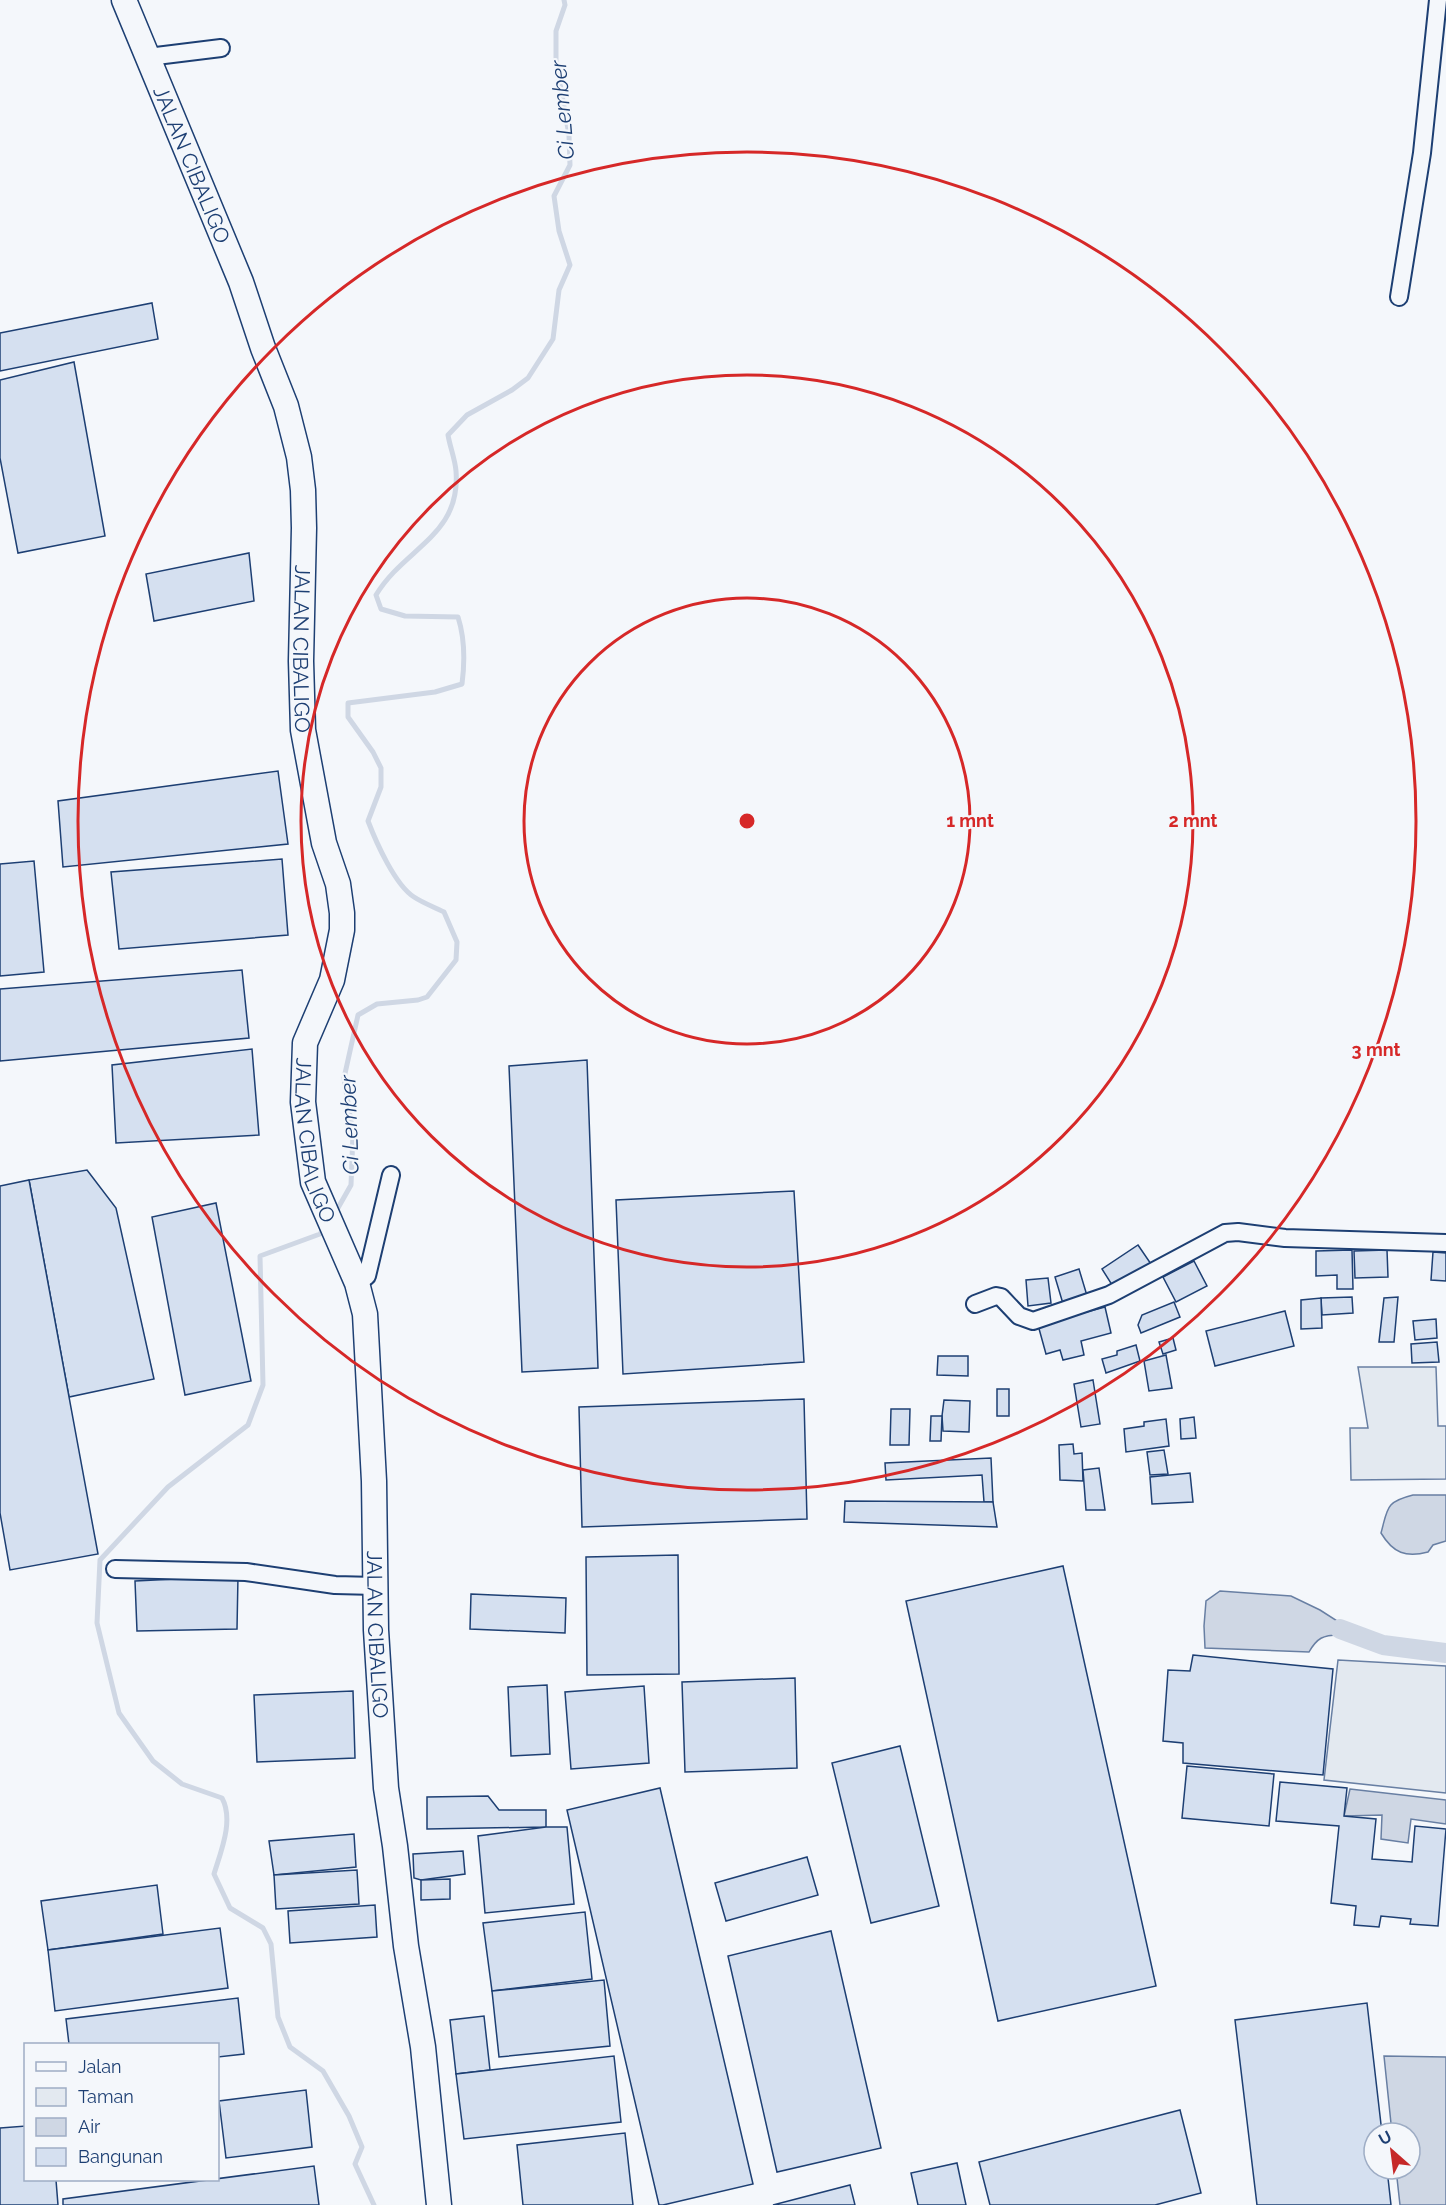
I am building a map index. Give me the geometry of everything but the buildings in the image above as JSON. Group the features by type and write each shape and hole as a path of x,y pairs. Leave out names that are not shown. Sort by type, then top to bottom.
{"main road":[{"name":"JALAN CIBALIGO","path":"124,0 241,282 263,348 286,406 299,457 304,528 301,661 303,730 324,843 338,884 342,913 342,930 332,980 305,1043 303,1102 313,1182 357,1283 365,1314 374,1481 376,1630 386,1788 406,1946 423,2047 439,2205"}],"street":[{"path":"1399,297 1422,153 1438,0"},
{"path":"148,57 221,48"},
{"path":"357,1283 367,1276 391,1175"},
{"path":"975,1304 996,1296 1001,1297 1018,1316 1033,1321 1109,1295 1225,1233 1238,1232 1286,1238 1446,1243"},
{"path":"115,1569 246,1572 335,1585 376,1586"}],"green space":[{"path":"1358,1367 1436,1367 1438,1426 1446,1426 1446,1479 1351,1480 1350,1428 1368,1428"},
{"path":"1338,1660 1446,1666 1446,1793 1324,1780"}],"water":[{"path":"1413,1495 1446,1495 1446,1541 1433,1545 1428,1552 1420,1554 1407,1554 1395,1549 1381,1533 1389,1507 1397,1500"},
{"path":"1220,1591 1291,1596 1342,1624 1339,1635 1321,1638 1309,1652 1205,1648 1206,1601"},
{"path":"1350,1789 1446,1800 1446,1824 1411,1819 1408,1843 1381,1839 1382,1815 1344,1816"},
{"path":"1384,2056 1446,2057 1446,2205 1400,2205 1397,2181 1422,2181 1422,2121 1391,2121"}],"waterway":[{"name":"Ci Lember","path":"334,1215 351,1185 353,1134 344,1078 358,1015 377,1004 427,997 456,960 457,942 444,912 417,899 407,891 393,873 376,840 368,821 381,787 381,768 373,752 348,717 348,703 435,692 462,684 464,650 458,617 405,616 381,609 376,595 401,565 441,526 450,511 455,493 456,471 448,435 467,415 512,390 528,378 553,339 559,290 570,265 559,231 554,196 570,165 569,135 556,61 556,31 565,5 564,0"},
{"name":"Ci Lember","path":"325,1227 320,1234 260,1256 263,1385 248,1425 168,1487 100,1560 97,1623 119,1713 153,1761 182,1784 222,1798 227,1826 214,1874 230,1908 263,1928 271,1944 278,2017 290,2047 323,2071 349,2116 362,2147 355,2164 374,2205"},
{"path":"1340,1629 1383,1645 1446,1653"}]}
